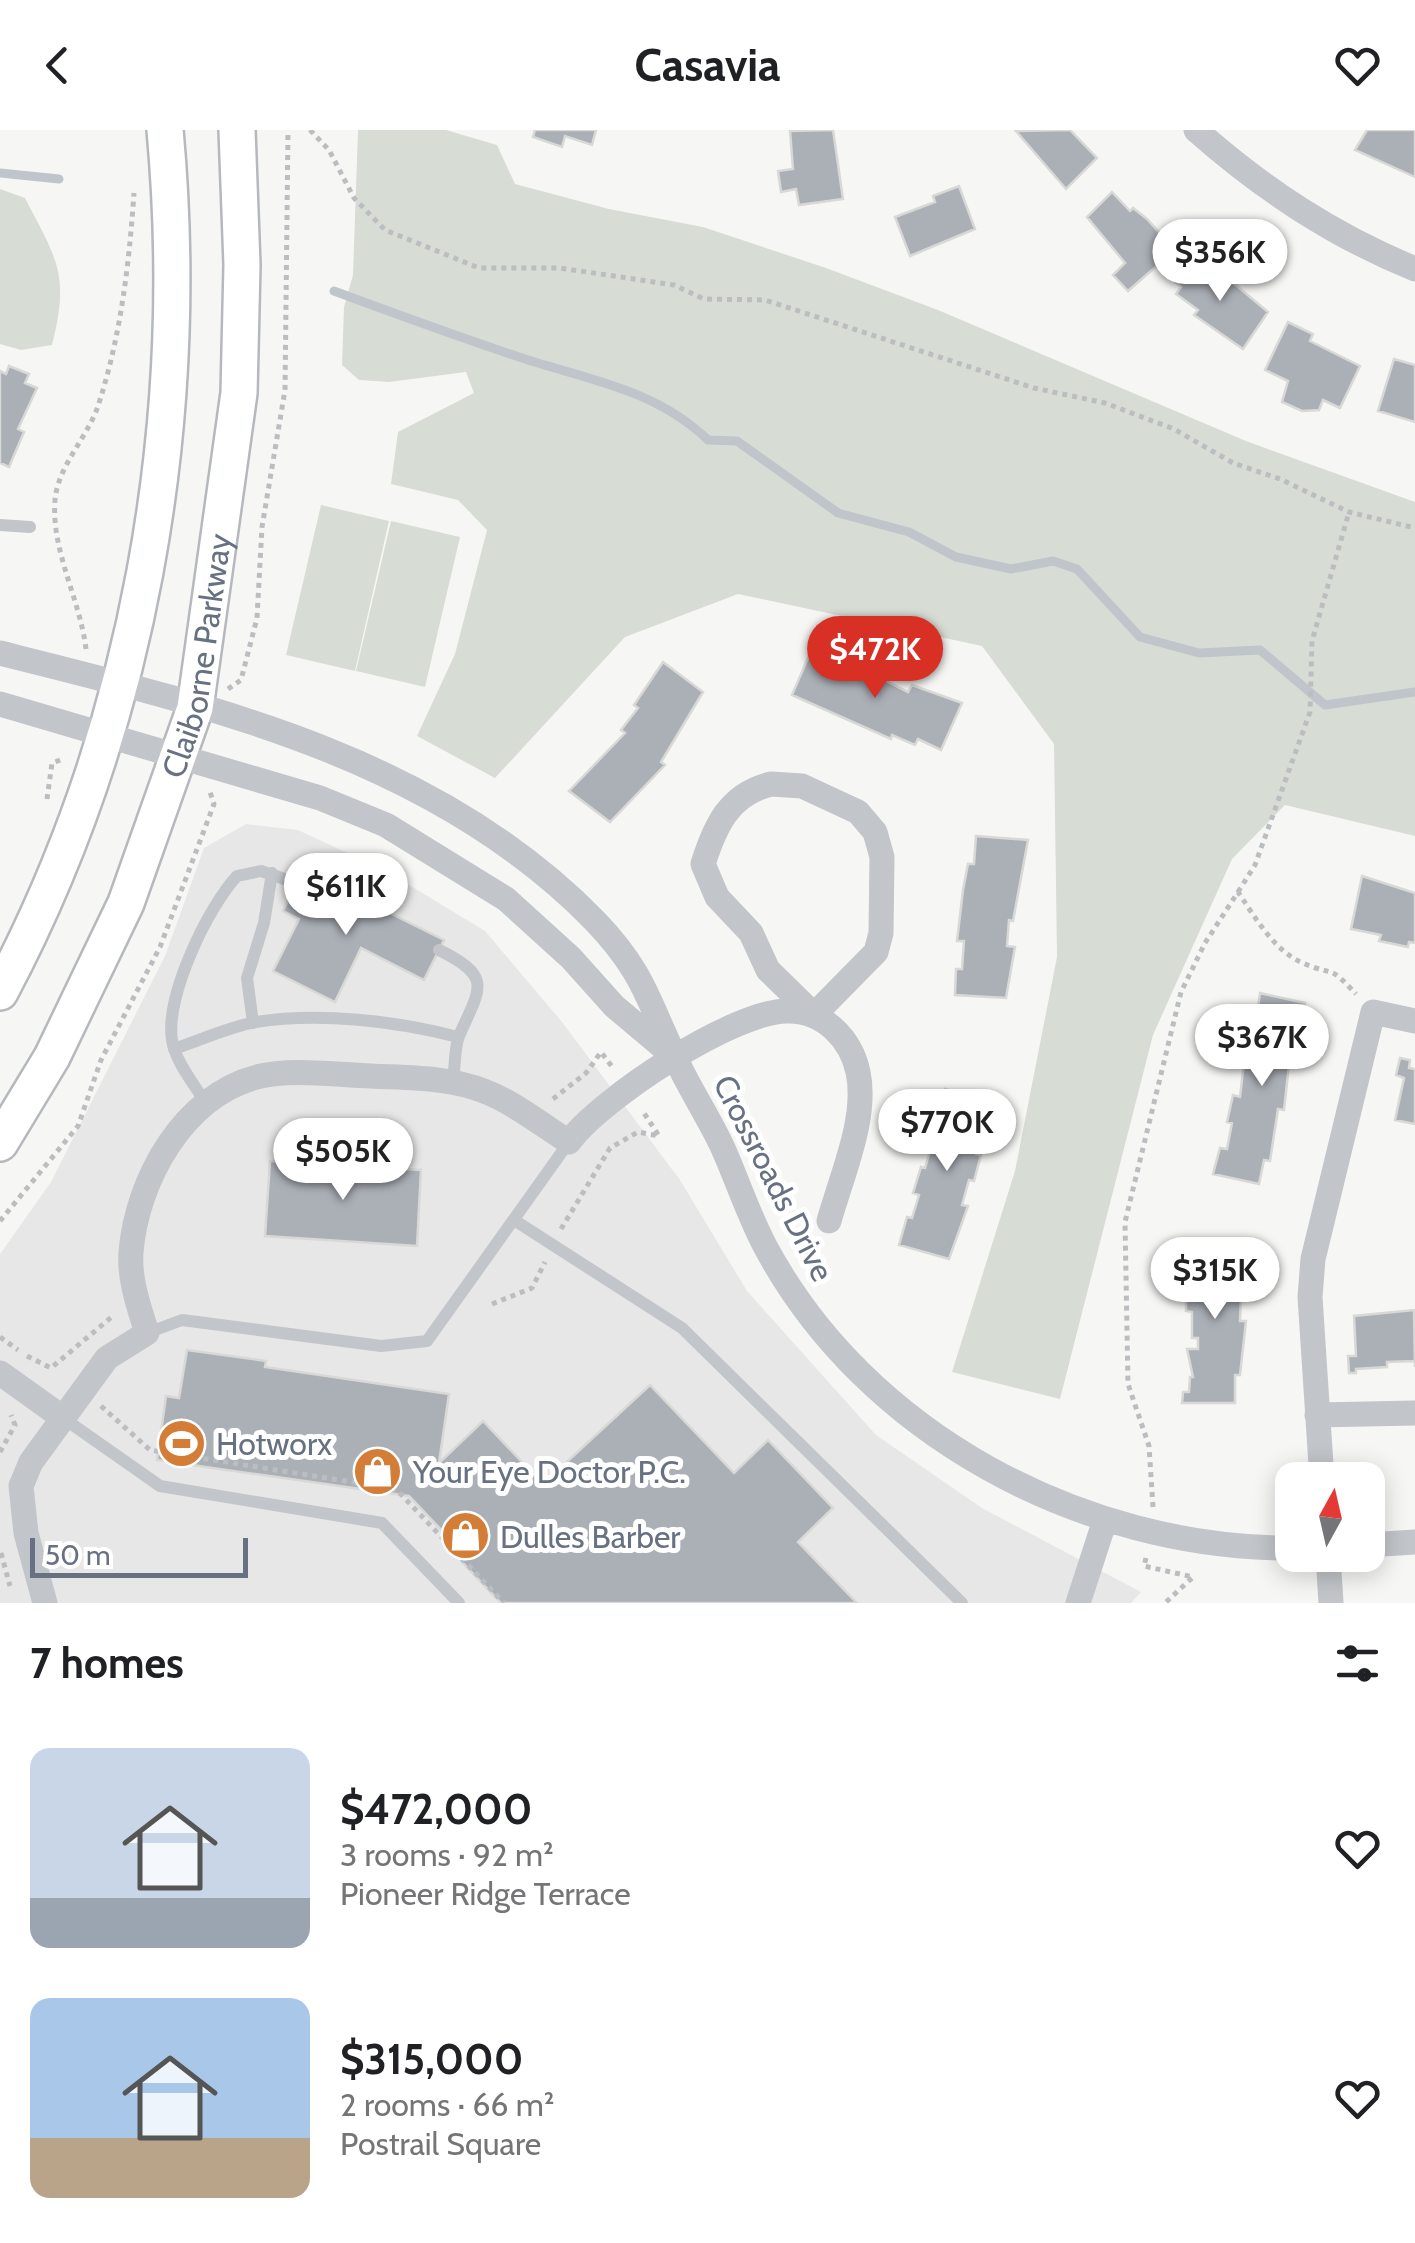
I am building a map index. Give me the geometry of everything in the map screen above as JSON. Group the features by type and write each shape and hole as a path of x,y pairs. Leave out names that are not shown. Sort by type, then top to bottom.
{"main road":[{"name":"Claiborne Parkway","path":"0,992 62,853 102,734 103,679 156,514 172,368 171,196 165,130"},
{"name":"Claiborne Parkway","path":"0,1143 88,986 126,903 196,708 239,393 242,265 237,130"}],"street":[{"path":"1196,130 1250,178 1292,206 1336,233 1415,269"},
{"name":"Crossroads Drive","path":"0,653 103,679 320,746 413,785 503,841 594,920 636,966 674,1057 721,1144 764,1245 815,1325 868,1381 959,1451 1105,1520 1150,1533 1242,1547 1275,1548"},
{"name":"Crossroads Drive","path":"0,704 320,798 386,825 506,899 571,958 614,1006 674,1057"},
{"path":"814,1015 876,952 881,932 882,858 875,832 858,812 802,786 771,784 744,793 726,810 714,830 703,864 717,897 751,933 768,970 814,1015 841,1036 853,1053 861,1092 829,1221"},
{"path":"45,1603 26,1533 21,1486 31,1462 107,1358 147,1333 138,1306 130,1254 136,1220 178,1129 205,1102 258,1077 291,1073 453,1083 485,1091 569,1142 584,1120 674,1057 756,1017 788,1010 814,1015"},
{"path":"1320,1462 1310,1296 1314,1259 1373,1012 1415,1021"},
{"path":"0,1373 63,1418"},
{"path":"1316,1415 1415,1413"},
{"path":"1078,1603 1105,1520"},
{"path":"1385,1544 1415,1542"},
{"path":"1329,1572 1331,1603"}],"lane":[{"path":"0,525 30,527"},
{"path":"205,1102 174,1049 172,1014 176,994 226,888 238,876 252,870 296,883"},
{"path":"253,1023 247,978 264,923 272,874"},
{"path":"439,950 465,962 480,989 476,1006 458,1038 453,1083"},
{"path":"174,1049 253,1023 313,1020 422,1028 458,1038"},
{"path":"147,1333 182,1320 381,1346 427,1341 569,1142"},
{"path":"514,1220 682,1328 962,1603"},
{"path":"63,1418 160,1486 382,1523 458,1603"}],"path":[{"path":"310,130 329,150 354,198 386,230 479,268 560,268 674,285 704,299 766,300 1034,388 1105,403 1174,429 1233,463 1280,478 1349,512 1415,528"},
{"path":"103,679 57,534 55,498 64,473 92,425 120,327 136,175"},
{"path":"1165,1603 1193,1578 1144,1566 1155,1494 1148,1446 1128,1384 1125,1222 1181,992 1205,943 1255,865 1310,712 1314,685 1312,642 1349,512"},
{"path":"1238,892 1268,936 1301,963 1337,971 1373,1012"},
{"path":"492,1304 532,1288 552,1245 610,1148 638,1132 658,1136 601,1052 586,1072 554,1099 540,1124"},
{"path":"51,1368 112,1316 138,1306"},
{"path":"0,1337 51,1368 150,1450 396,1490 504,1603"},
{"path":"0,1404 15,1425 0,1452"}],"shaded area":[{"path":"358,130 446,130 497,145 515,184 609,209 703,227 826,268 938,310 1246,441 1415,502 1415,836 1285,805 1232,859 1153,1035 1060,1399 952,1372 1015,1171 1057,957 1054,744 982,646 738,594 625,637 495,778 417,736 455,654 487,530 458,500 391,484 398,432 474,393 466,372 389,382 359,380 342,365 344,307 353,275"},
{"path":"0,189 25,198 57,268 60,301 52,345 21,350 0,344"},
{"path":"321,505 389,521 355,671 286,655"},
{"path":"391,521 460,537 425,687 356,671"},
{"path":"246,824 298,830 386,871 485,931 562,1022 680,1180 747,1291 876,1435 982,1508 1141,1592 1131,1603 0,1603 0,1254 51,1182 165,956 204,848"}],"building":[{"path":"535,130 596,130 592,145 565,136 562,147 533,137"},
{"path":"833,130 843,199 799,205 796,189 781,192 778,171 793,169 790,131"},
{"path":"1070,130 1097,158 1066,189 1016,131"},
{"path":"1367,130 1415,130 1415,177 1355,150"},
{"path":"959,186 975,229 910,256 895,217 935,202 933,196"},
{"path":"1112,192 1130,211 1133,208 1147,219 1175,250 1128,291 1113,275 1125,263 1087,217"},
{"path":"1190,259 1218,280 1220,276 1237,286 1268,312 1243,349 1194,315 1198,310 1176,294 1181,287 1173,280"},
{"path":"1288,322 1313,334 1310,341 1360,366 1340,408 1323,400 1319,410 1302,411 1282,402 1288,381 1265,370"},
{"path":"1394,359 1415,365 1415,422 1378,411"},
{"path":"9,366 29,374 25,383 37,388 18,429 24,432 9,467 0,463 0,371 6,374"},
{"path":"814,644 908,692 912,685 962,703 941,750 918,739 915,745 892,735 891,739 792,695"},
{"path":"663,662 703,692 661,762 665,765 610,822 569,791 625,733 621,730 638,708 634,705"},
{"path":"976,836 1028,840 1013,921 1009,920 1007,946 1015,947 1006,998 955,995 956,969 962,969 964,941 957,941 963,890 968,864 974,864"},
{"path":"303,870 444,940 424,980 361,948 335,1002 273,971 299,919 283,911"},
{"path":"1362,876 1415,893 1415,943 1409,942 1408,947 1379,941 1381,935 1351,929"},
{"path":"1260,993 1305,1003 1297,1058 1290,1056 1284,1110 1278,1109 1270,1161 1264,1160 1259,1184 1213,1174 1220,1148 1227,1149 1232,1123 1227,1122 1233,1095 1240,1097 1246,1045 1253,1046"},
{"path":"1400,1058 1410,1060 1409,1068 1415,1069 1415,1124 1395,1120 1404,1078 1396,1075"},
{"path":"945,1089 994,1103 976,1154 981,1155 974,1181 969,1180 962,1205 968,1206 949,1259 899,1245 919,1195 913,1193 921,1167 925,1168 932,1144 927,1142"},
{"path":"270,1161 421,1170 417,1246 265,1236"},
{"path":"1236,1242 1236,1267 1242,1267 1240,1321 1246,1321 1240,1375 1235,1375 1235,1403 1182,1403 1183,1392 1189,1392 1193,1377 1187,1349 1198,1349 1198,1338 1192,1338 1192,1312 1186,1311 1186,1296 1196,1296 1196,1285 1190,1285 1190,1258 1183,1258 1183,1243"},
{"path":"1414,1310 1415,1361 1387,1362 1387,1367 1349,1373 1348,1356 1356,1356 1354,1316"},
{"path":"187,1350 266,1361 265,1367 449,1394 439,1463 483,1421 543,1484 650,1385 734,1473 768,1440 833,1508 798,1542 857,1603 501,1603 462,1562 467,1557 409,1496 157,1460 166,1396 179,1398"}],"waterway":[{"path":"0,173 59,179"},
{"path":"334,291 644,397 708,440 737,441 838,513 909,532 956,557 1011,569 1053,561 1077,569 1140,637 1199,653 1260,650 1325,705 1415,692"}],"place":[{"name":"Hotworx","path":"181,1443"},
{"name":"Your Eye Doctor P.C.","path":"378,1471"},
{"name":"Dulles Barber","path":"465,1536"}]}
